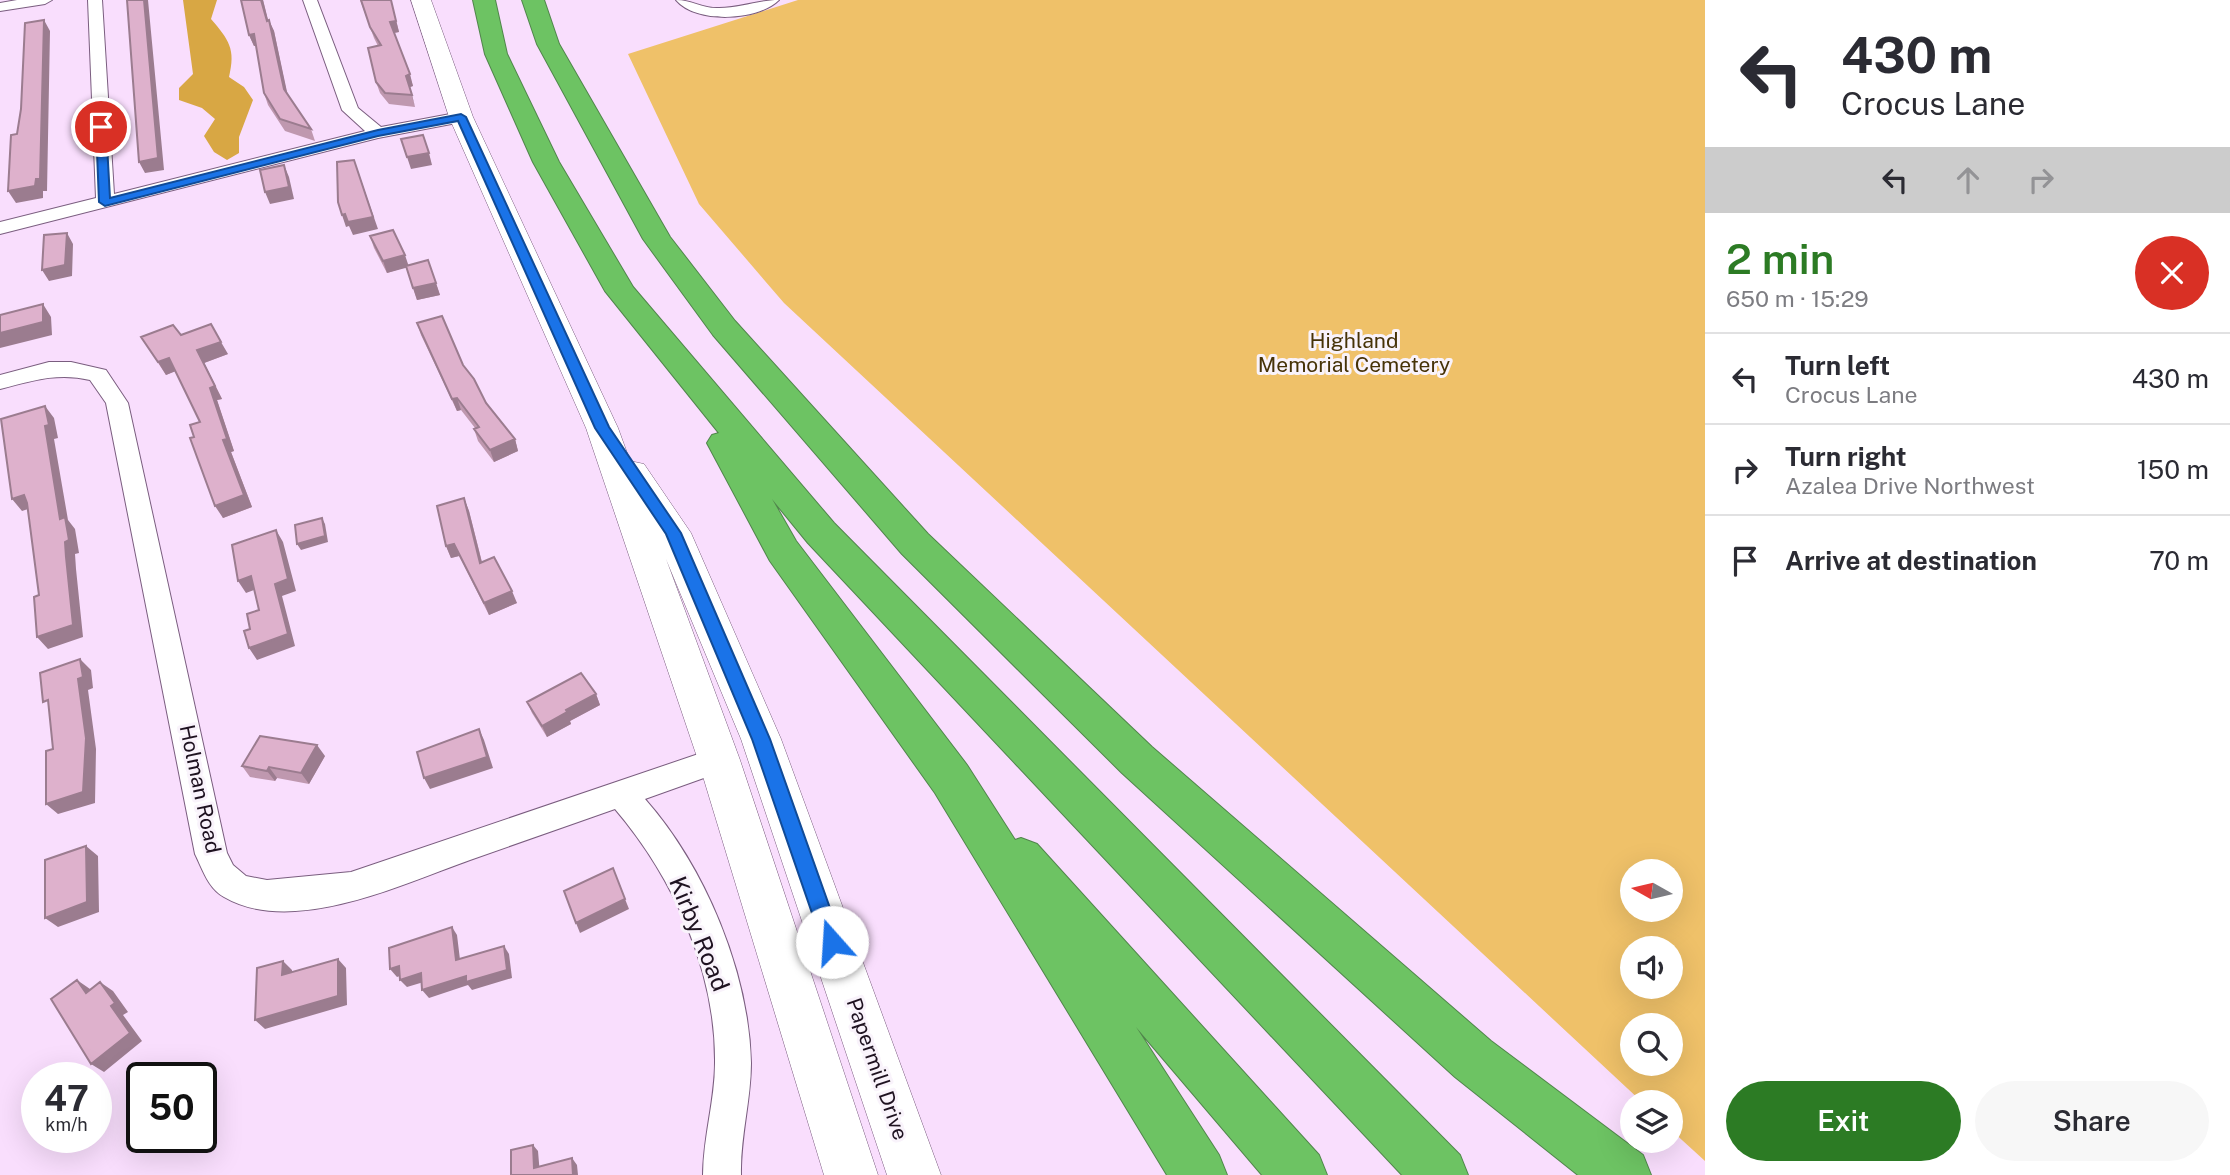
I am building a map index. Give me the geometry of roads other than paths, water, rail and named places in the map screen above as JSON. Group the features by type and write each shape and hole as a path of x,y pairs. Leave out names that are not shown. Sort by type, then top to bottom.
{"highway":[{"path":"484,0 496,54 546,162 620,291 821,533 1440,1175"},
{"path":"533,0 548,44 657,239 724,328 817,437 915,544 1137,761 1473,1059 1623,1175"},
{"path":"683,368 783,551 951,779 1199,1175"},
{"path":"951,779 1299,1175"},
{"path":"1473,1059 1582,1175"}],"main road":[{"name":"Papermill Drive","path":"421,0 461,117 602,428 719,760 851,1175"},
{"name":"Papermill Drive","path":"602,428 673,533 761,739 908,1173"}],"street":[{"path":"0,8 45,0"},
{"path":"95,0 105,202"},
{"path":"310,0 349,110 378,133"},
{"path":"683,0 691,9 712,12 744,9 772,0"},
{"path":"0,228 378,133 461,117"},
{"name":"Holman Road","path":"0,382 38,371 71,367 98,374 117,403 211,854 223,878 248,893 300,895 351,887 719,760"},
{"name":"Kirby Road","path":"620,793 638,811 680,879 713,955 730,1016 733,1063 722,1175"}],"park label":[{"name":"Highland Memorial Cemetery","path":"1354,353"}]}
